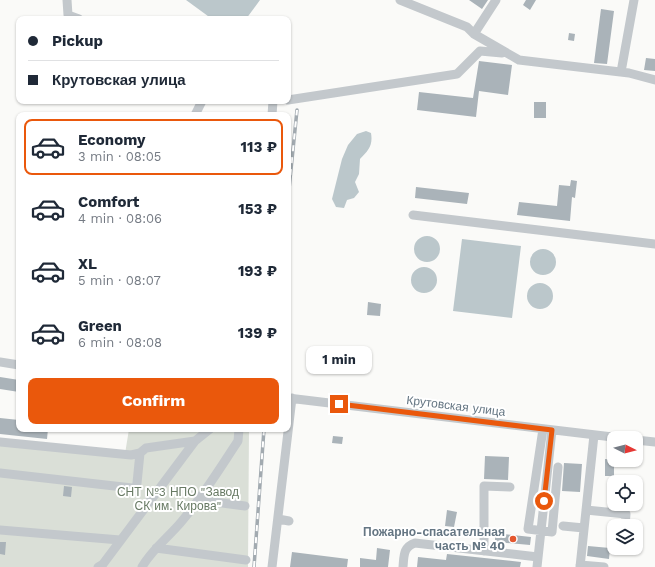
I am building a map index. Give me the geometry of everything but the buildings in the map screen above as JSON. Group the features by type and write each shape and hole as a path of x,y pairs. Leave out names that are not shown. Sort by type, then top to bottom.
{"street":[{"path":"67,0 68,15 71,16"},
{"path":"400,0 467,27 474,34 504,53 519,60 621,72 655,80"},
{"path":"474,34 496,0"},
{"path":"621,72 634,0"},
{"path":"291,100 458,74 480,51 504,53"},
{"path":"413,215 655,244"},
{"path":"0,362 16,365"},
{"name":"Крутовская улица","path":"291,398 607,436"},
{"path":"548,429 528,529 552,532 558,467"},
{"path":"537,567 548,429"},
{"path":"98,567 103,564 195,441 206,432"},
{"path":"142,567 149,555 181,522 199,500 238,440 239,432"},
{"path":"272,567 287,432"},
{"path":"594,435 580,566 604,567"},
{"path":"0,442 131,455 140,453 146,448 195,441"},
{"path":"643,441 655,442"},
{"path":"0,473 136,488 140,453"},
{"path":"484,551 484,486 510,487"},
{"path":"199,500 245,506"},
{"path":"586,510 626,514 626,519"},
{"path":"278,519 289,521"},
{"path":"563,526 584,528"},
{"path":"0,530 120,540"},
{"path":"403,567 406,549 409,545 415,543 538,557"},
{"path":"156,548 246,560"}],"green space":[{"name":"СНТ №3 НПО \"Завод СК им. Кирова\"","path":"129,432 249,432 248,567 0,567 0,440 125,454"}],"shaded area":[{"path":"186,0 260,0 248,16 208,16"},
{"path":"366,131 371,133 371,144 360,159 359,174 355,182 359,192 354,198 347,200 344,208 336,207 332,199 342,159 348,145 357,134"},
{"path":"427,236 436,240 440,249 436,258 427,262 418,258 414,249 418,240"},
{"path":"462,239 521,246 512,318 453,311"},
{"path":"543,249 552,253 556,262 552,271 543,275 534,271 530,262 534,253"},
{"path":"424,267 433,271 437,280 433,289 424,293 415,289 411,280 415,271"},
{"path":"540,283 549,287 553,296 549,305 540,309 531,305 527,296 531,287"}],"railway":[{"path":"291,169 297,110"},
{"path":"254,567 264,432"}],"place":[{"name":"Пожарно-спасательная часть № 40","path":"513,539"}],"route":[{"path":"339,404 552,430 544,501"}]}
